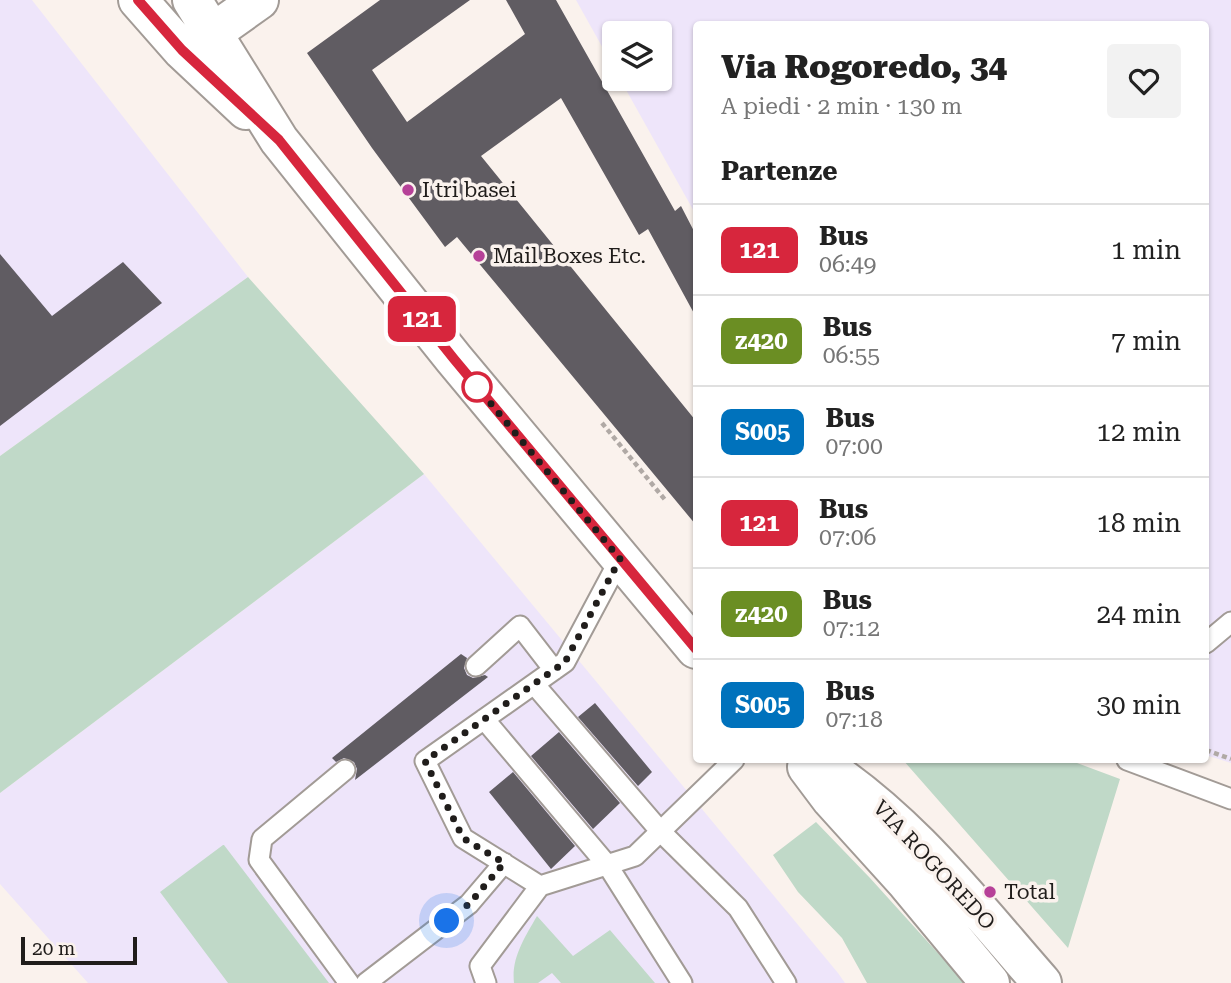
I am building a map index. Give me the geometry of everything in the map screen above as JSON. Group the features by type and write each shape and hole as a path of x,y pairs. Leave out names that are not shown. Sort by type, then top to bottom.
{"street":[{"path":"138,0 198,41 454,359 693,645"},
{"path":"192,0 198,41"},
{"path":"198,41 259,0"},
{"name":"VIA ROGOREDO","path":"804,763 831,799 907,883 990,983"},
{"name":"VIA ROGOREDO","path":"820,763 863,792 894,818 1041,983"}],"lane":[{"path":"540,886 463,838 425,761 565,662 620,559"},
{"path":"1209,640 1231,622"},
{"path":"475,666 520,626 554,670"},
{"path":"534,684 661,832 738,908 786,983"},
{"path":"484,719 608,866 682,983"},
{"path":"486,983 480,966 540,886 635,856 731,763"},
{"path":"1135,763 1231,799"},
{"path":"1180,763 1181,780"},
{"path":"345,770 262,839 259,860 349,983"},
{"path":"366,983 469,904 504,863"}],"path":[{"path":"602,423 666,501"},
{"path":"1209,751 1231,760"}],"shaded area":[{"path":"0,0 32,0 248,277 0,456"},
{"path":"576,0 1231,0 1231,763 1209,756 1209,21 693,21 693,210 627,91 672,91 672,21 602,21 602,47"},
{"path":"424,474 845,983 88,983 0,884 0,793"}],"green space":[{"path":"248,277 424,474 0,793 0,456"},
{"path":"906,763 1077,763 1120,779 1068,948"},
{"path":"816,822 965,983 867,983 842,938 798,892 773,855"},
{"path":"223,845 329,983 228,983 160,892"},
{"path":"537,916 573,956 610,930 655,983 561,983 552,973 538,983 514,983 517,956"}],"building":[{"path":"380,0 470,0 372,70 407,122 525,34 506,0 556,0 602,82 602,91 607,91 675,211 681,206 693,229 693,312 648,229 639,235 561,98 481,156 693,417 693,521 457,237 445,247 372,148 307,53"},
{"path":"0,254 52,316 123,262 162,303 0,426"},
{"path":"461,654 467,658 464,668 467,675 473,678 485,675 488,677 355,780 357,769 354,762 344,758 336,762 332,758"},
{"path":"595,703 652,772 638,786 578,717"},
{"path":"559,732 620,803 593,829 531,756"},
{"path":"513,772 575,846 551,869 489,792"}],"bus line":[{"name":"121","path":"138,0 182,50 279,140 454,359 693,645"}],"place":[{"name":"I tri basei","path":"408,190"},
{"name":"Mail Boxes Etc.","path":"479,256"},
{"name":"Total","path":"990,892"}],"route":[{"path":"447,921 469,904 504,863 463,838 425,761 565,662 620,559 477,387"}]}
